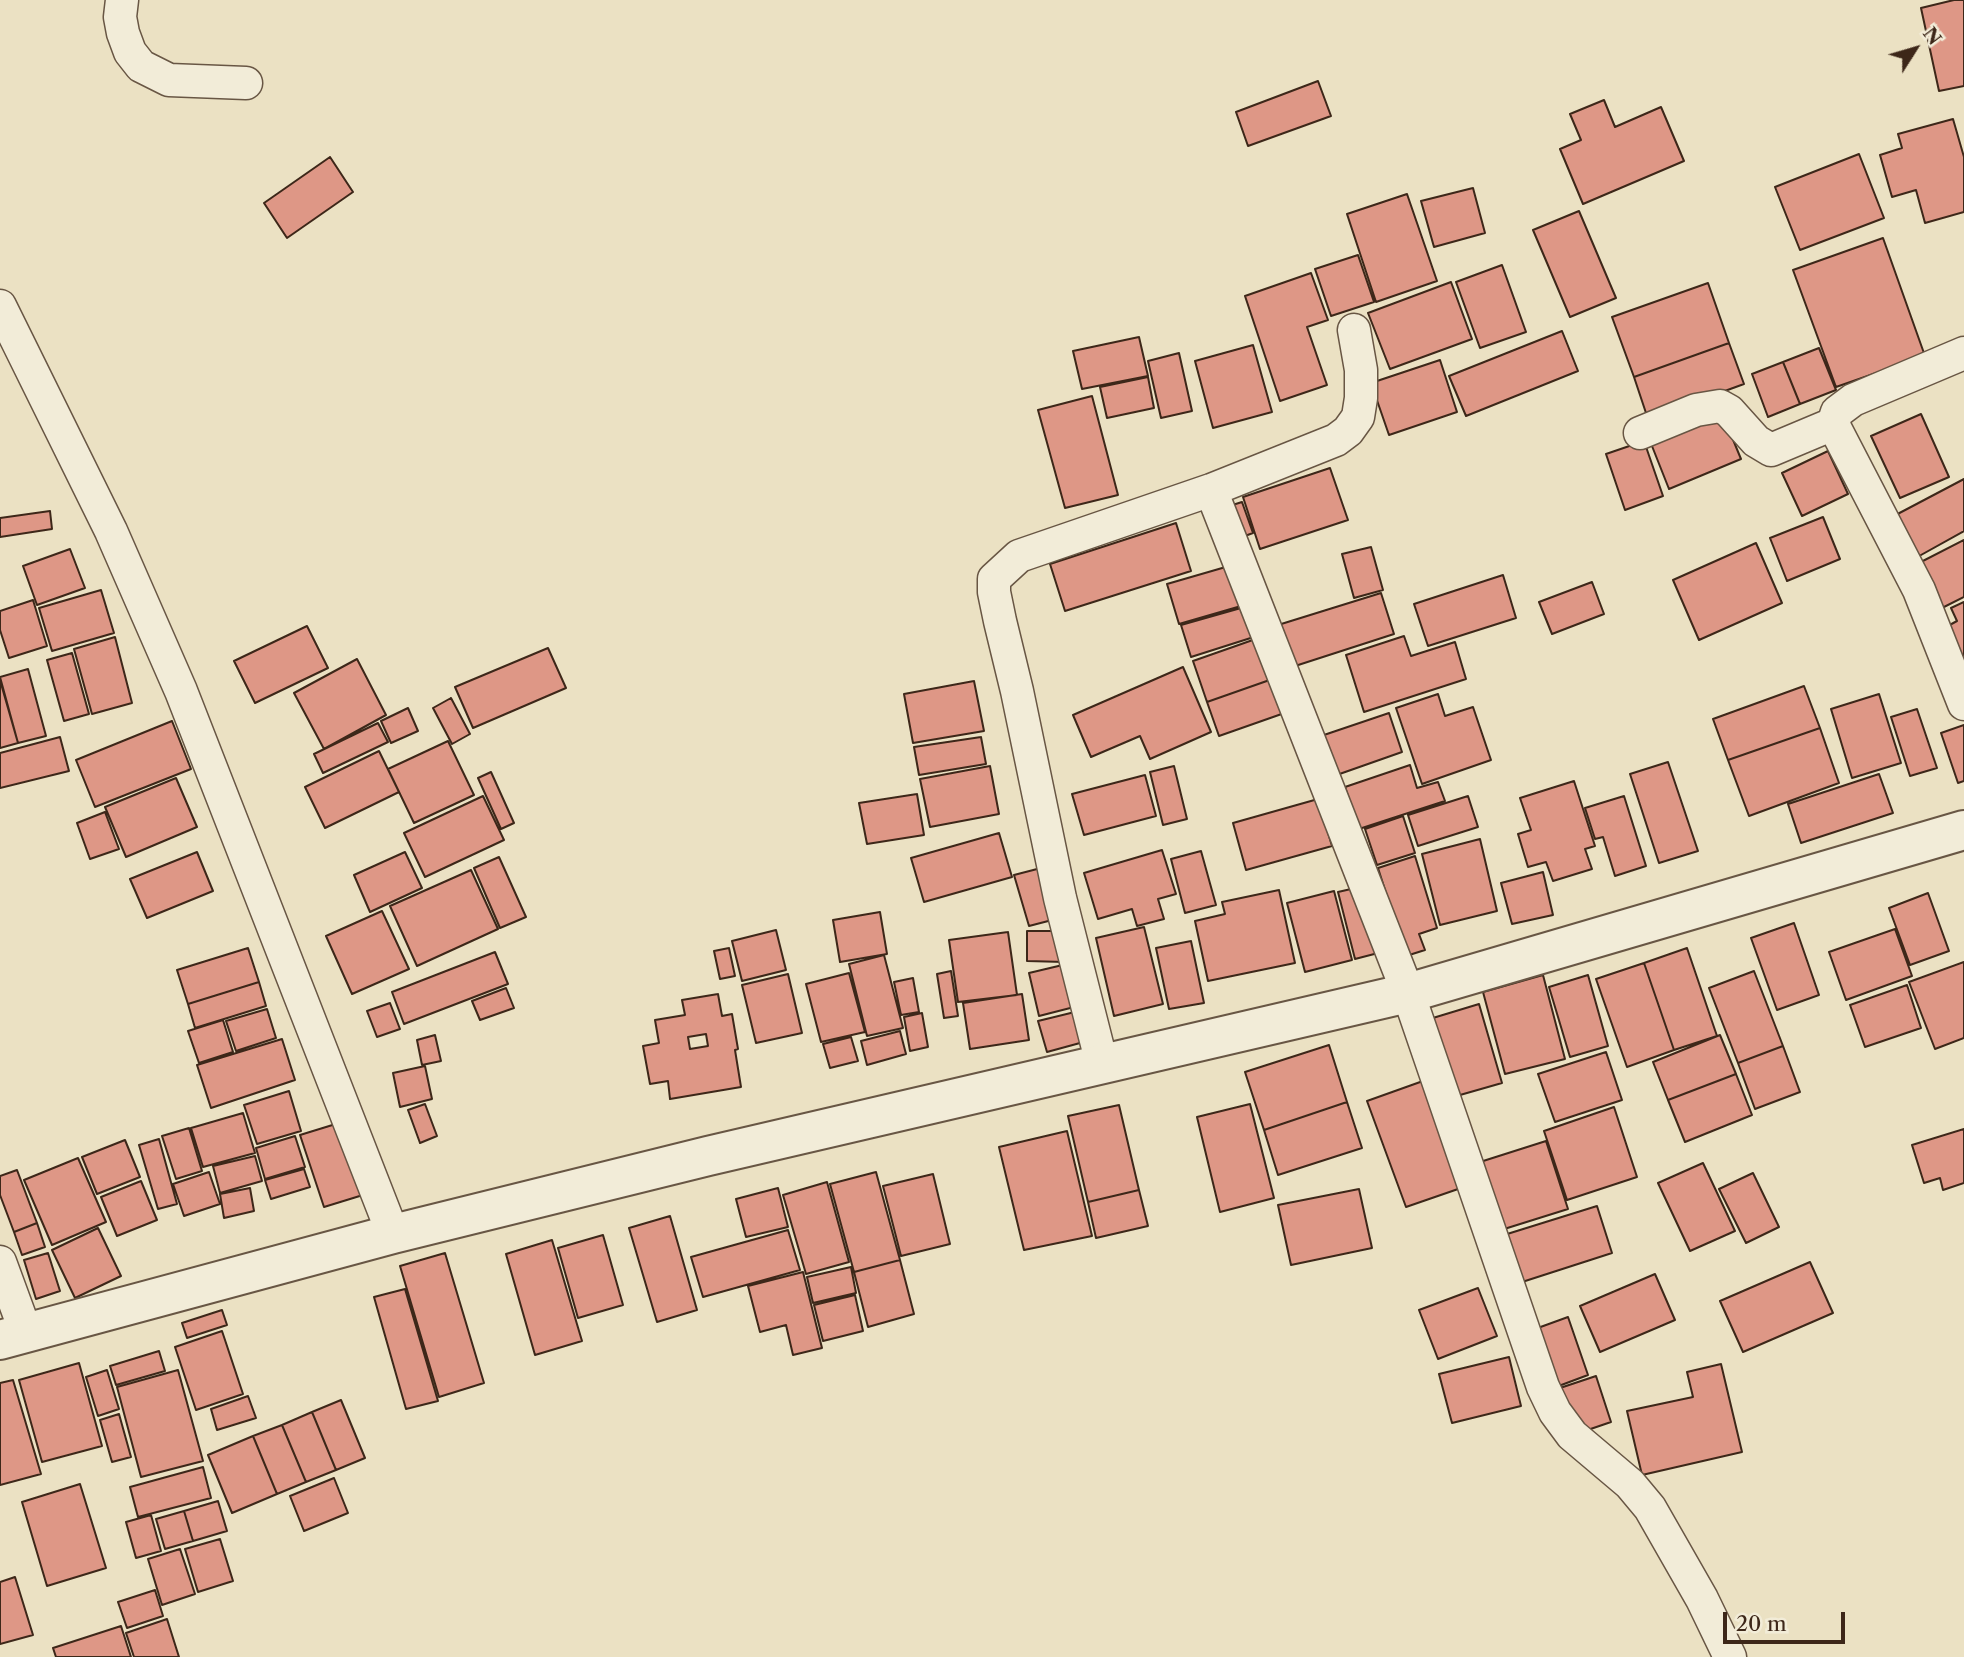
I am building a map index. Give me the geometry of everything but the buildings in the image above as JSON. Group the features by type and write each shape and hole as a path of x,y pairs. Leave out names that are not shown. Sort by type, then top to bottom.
{"street":[{"path":"122,0 120,17 123,33 130,52 141,66 169,80 246,83"},
{"path":"0,306 111,531 191,717 393,1234"},
{"path":"1102,1064 1060,898 996,601 994,579 1019,556 1211,490 1336,440 1358,417 1361,370 1354,330"},
{"path":"1964,353 1853,400 1837,412 1833,424 1919,590 1964,704"},
{"path":"1640,433 1696,410 1720,406 1756,441 1770,450 1833,424"},
{"path":"1211,490 1408,993 1543,1387 1572,1436 1630,1484 1650,1508 1702,1599 1730,1657"},
{"path":"0,1262 13,1336 393,1234 695,1159 1408,993 1964,830"}]}
